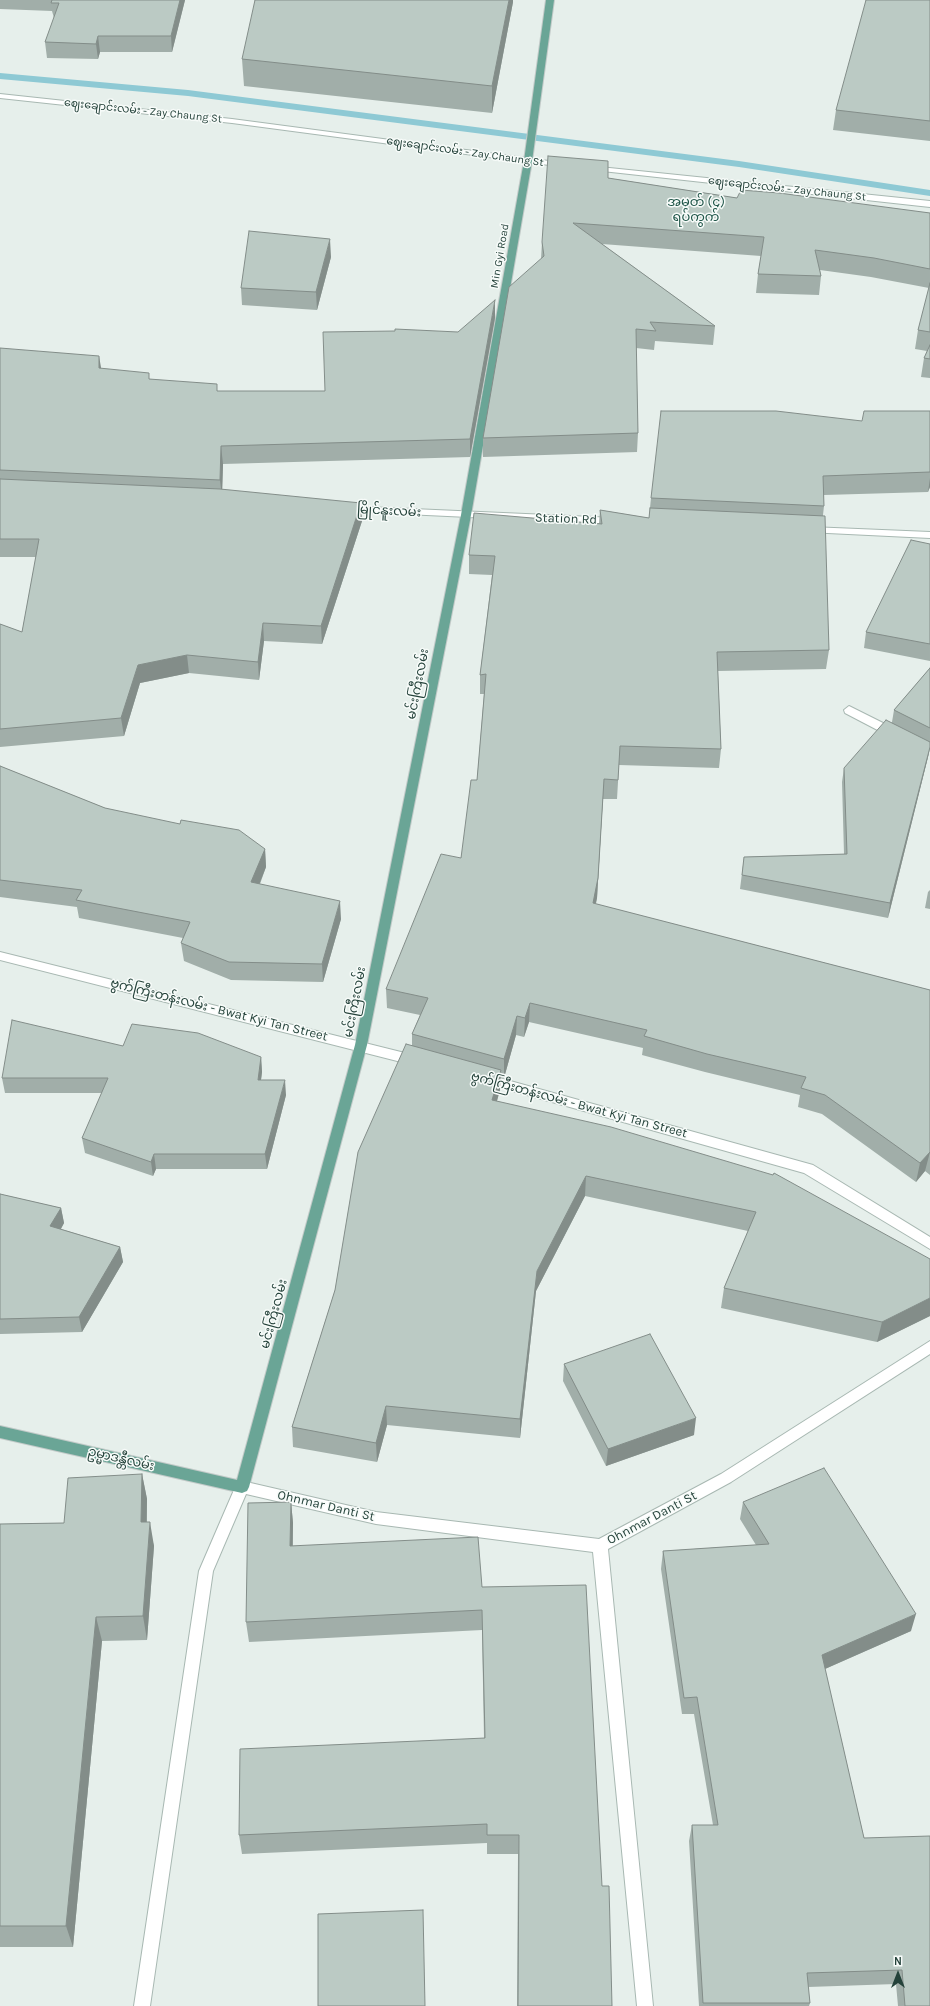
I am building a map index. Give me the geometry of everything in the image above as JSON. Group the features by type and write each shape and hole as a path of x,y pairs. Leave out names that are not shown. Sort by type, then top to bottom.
{"main road":[{"name":"Min Gyi Road","path":"466,515 528,161 550,0"},
{"name":"မင်းကြီးလမ်း","path":"242,1487 361,1045 466,515"},
{"name":"ဥမ္မာဒန္တီလမ်း","path":"0,1432 242,1487"}],"street":[{"name":"ဈေးချောင်းလမ်း - Zay Chaung St","path":"0,96 232,120 579,167 930,204"},
{"name":"မြိုင်နူးလမ်း","path":"332,508 466,515"},
{"name":"Station Rd","path":"466,515 623,522"},
{"path":"796,529 930,535"},
{"path":"848,710 903,738"},
{"name":"ဗွက်ကြီးတန်းလမ်း - Bwat Kyi Tan Street","path":"0,956 361,1045 429,1064"},
{"name":"ဗွက်ကြီးတန်းလမ်း - Bwat Kyi Tan Street","path":"474,1077 808,1169 930,1244"},
{"name":"Ohnmar Danti St","path":"242,1487 376,1518 600,1546 726,1478 930,1347"},
{"path":"142,2006 206,1571 242,1487"},
{"path":"600,1546 645,2006"}],"building":[{"path":"52,0 180,0 171,36 98,36 96,44 45,42 59,3 51,3"},
{"path":"255,0 509,0 492,86 242,59"},
{"path":"866,0 930,0 930,121 836,110"},
{"path":"548,156 608,161 608,178 737,198 741,190 779,193 930,213 930,269 874,258 815,250 821,276 758,274 764,237 573,223 715,326 650,322 656,331 636,329 638,433 483,438 509,287 544,256 542,242"},
{"path":"249,231 330,239 316,292 241,288"},
{"path":"930,283 930,332 918,330"},
{"path":"495,300 470,439 221,446 220,480 0,470 0,348 99,356 99,368 149,373 149,379 217,384 217,391 325,391 323,332 395,331 395,329 458,332"},
{"path":"930,345 930,359 924,358"},
{"path":"661,411 776,411 862,421 864,411 930,411 930,472 823,476 824,506 651,498"},
{"path":"0,479 220,489 361,503 321,626 263,623 258,662 187,655 138,665 121,718 0,729 0,624 22,632 39,539 0,539"},
{"path":"650,508 825,516 829,650 717,652 721,749 620,746 618,780 604,779 598,878 593,903 930,990 930,1152 920,1163 825,1095 801,1088 806,1077 707,1054 644,1036 647,1030 530,1003 525,1018 517,1016 504,1059 412,1034 428,998 386,989 441,854 461,858 471,780 477,780 486,674 480,675 495,556 469,555 474,513 602,524 600,510 649,518"},
{"path":"911,540 930,544 930,644 866,632"},
{"path":"930,668 930,728 894,710"},
{"path":"886,720 930,742 930,747 890,903 742,875 744,857 847,854 844,768"},
{"path":"0,766 105,808 180,824 181,820 239,830 265,849 251,882 340,901 322,964 229,962 181,943 190,922 76,900 82,890 0,880"},
{"path":"12,1020 123,1046 132,1024 198,1033 261,1057 258,1080 285,1080 265,1154 154,1154 151,1162 82,1138 108,1078 2,1078"},
{"path":"406,1044 501,1070 492,1100 611,1127 773,1175 774,1173 930,1259 930,1298 882,1322 724,1288 756,1212 586,1176 537,1271 520,1419 386,1406 376,1443 292,1427 335,1290 358,1152"},
{"path":"0,1194 61,1208 50,1226 120,1247 79,1317 0,1319"},
{"path":"650,1334 696,1418 608,1449 564,1364"},
{"path":"824,1468 916,1614 822,1655 864,1838 930,1836 930,2006 905,2006 902,1970 807,1973 810,2003 703,2003 692,1825 718,1825 697,1697 684,1698 663,1551 769,1544 743,1502"},
{"path":"142,1474 141,1522 150,1522 143,1616 96,1617 66,1926 0,1926 0,1524 64,1523 68,1478"},
{"path":"291,1502 290,1546 478,1537 482,1587 586,1585 602,1886 609,1886 612,2006 518,2006 519,1835 487,1835 487,1824 239,1835 240,1749 485,1738 482,1610 246,1622 248,1503"},
{"path":"423,1910 425,2006 318,2006 318,1914"}],"waterway":[{"path":"0,76 188,93 739,164 930,193"}],"district":[{"name":"အမှတ် (၄) ရပ်ကွက်","path":"696,210"}]}
